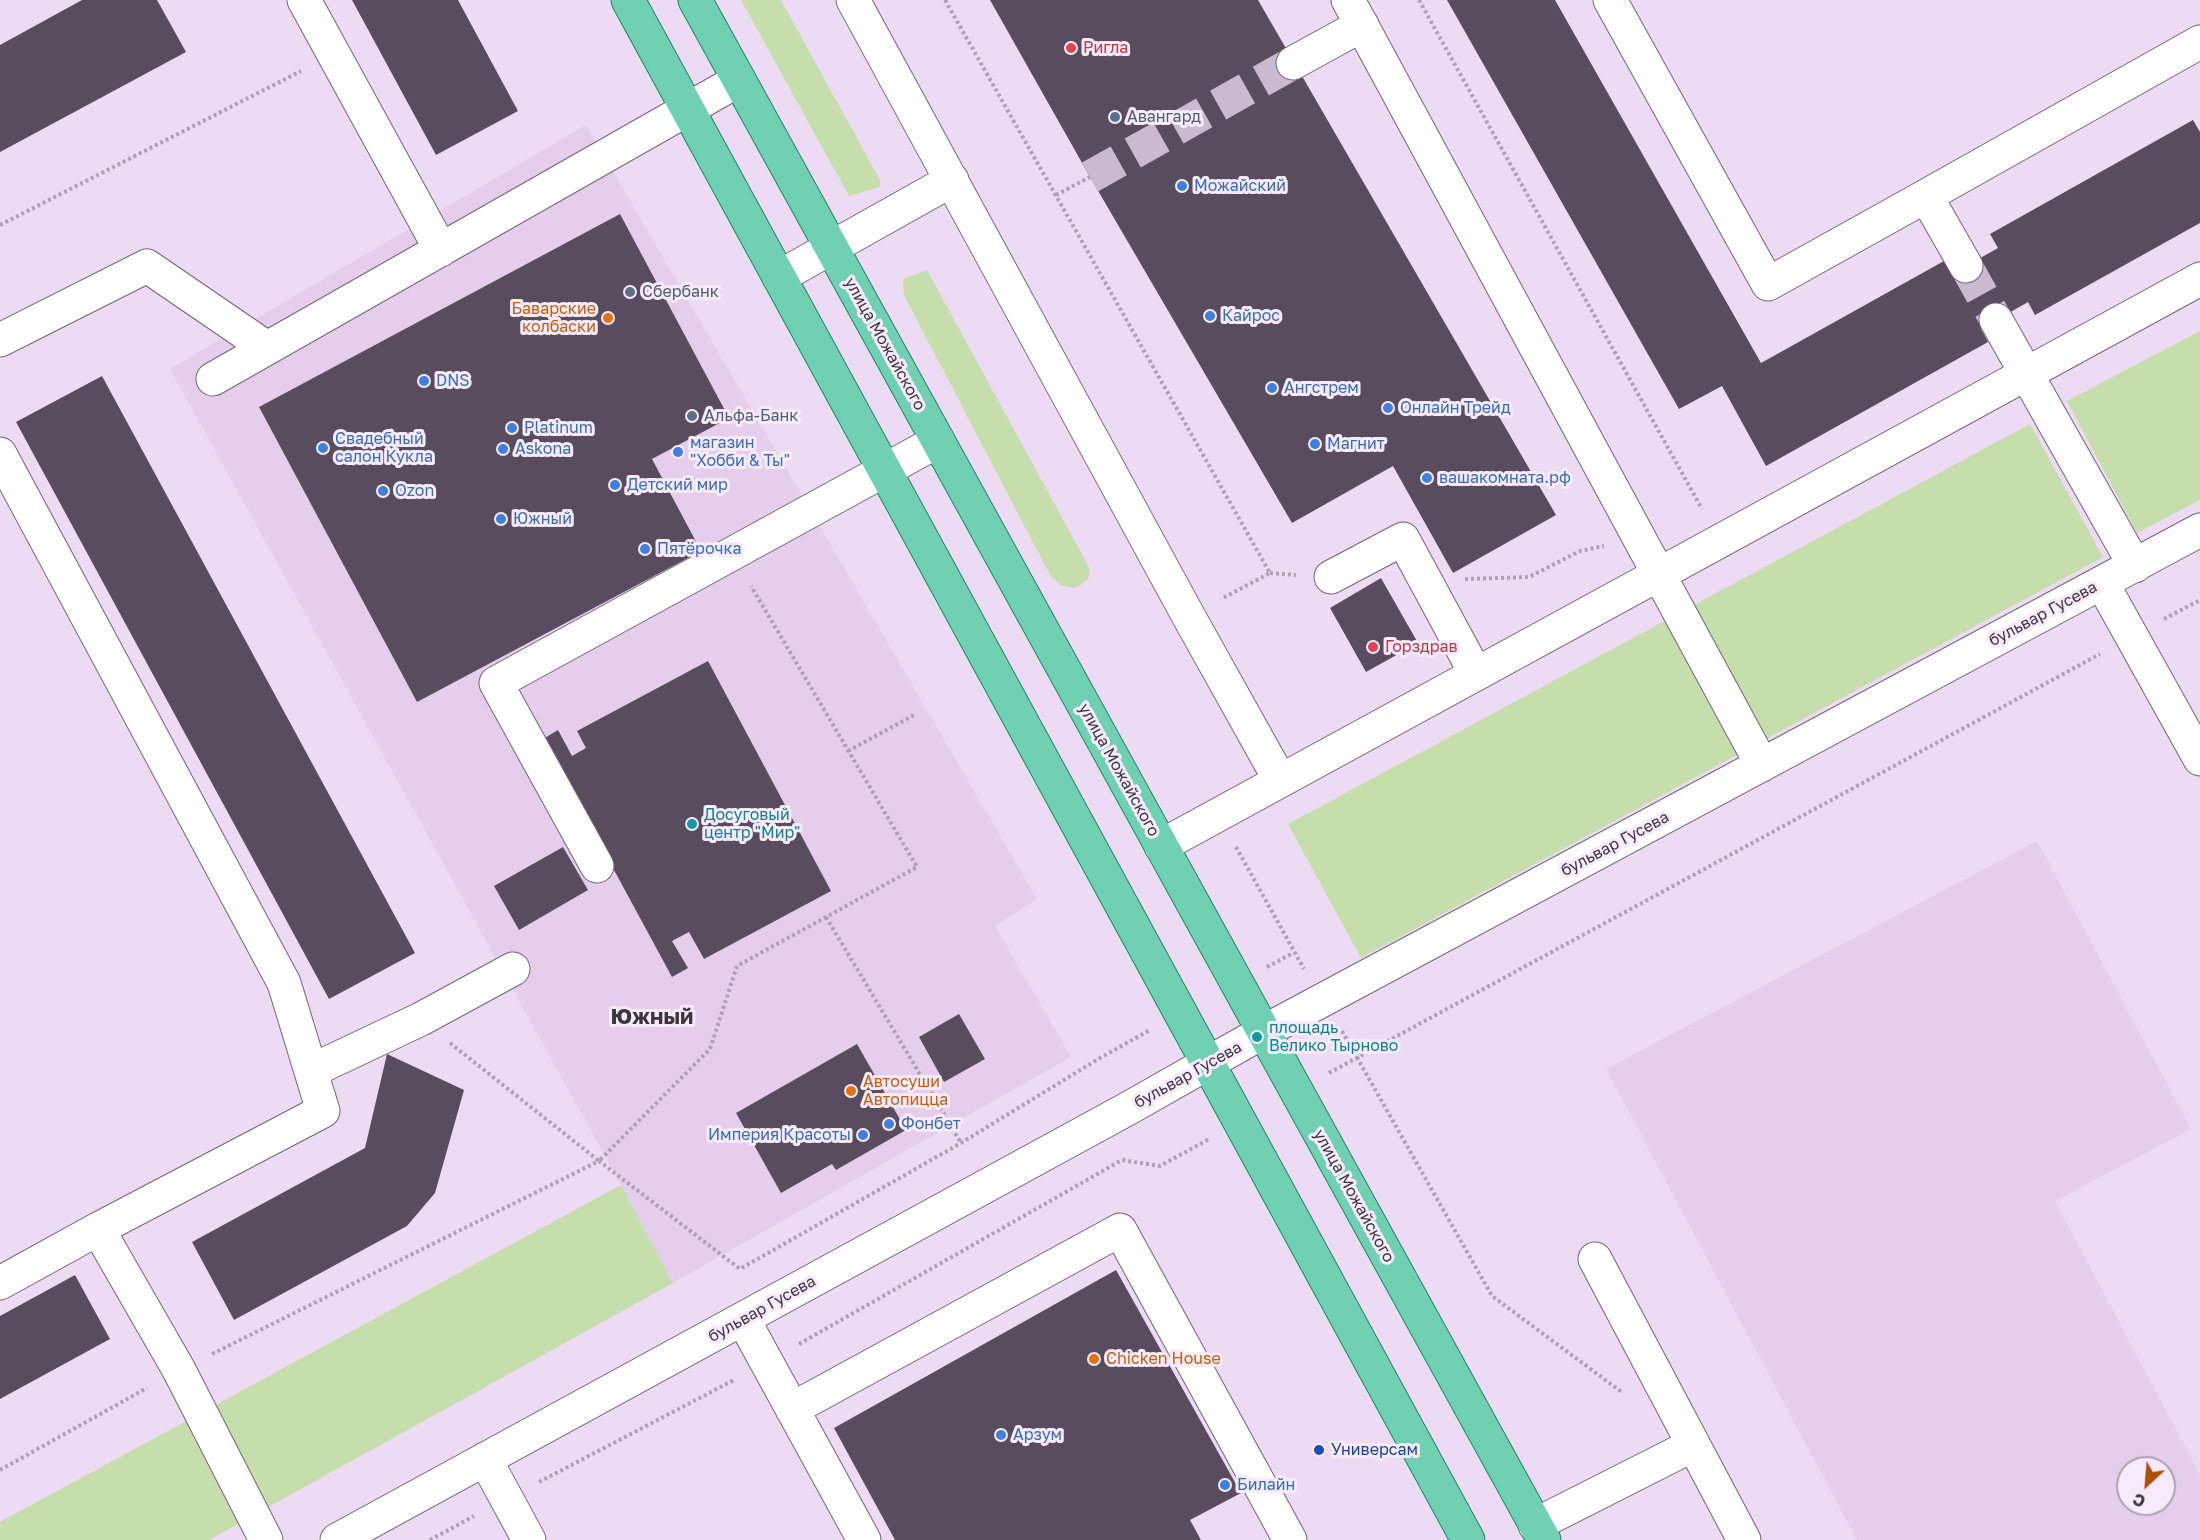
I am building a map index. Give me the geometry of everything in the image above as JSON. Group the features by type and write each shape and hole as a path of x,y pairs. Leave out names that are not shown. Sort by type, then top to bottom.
{"main road":[{"path":"628,0 1468,1540"},
{"name":"улица Можайского","path":"695,0 1539,1532"}],"street":[{"path":"304,0 441,250"},
{"path":"853,0 1280,780"},
{"path":"1610,0 1768,285 2200,42"},
{"path":"1293,63 1355,13 1762,765"},
{"path":"213,379 739,81"},
{"path":"779,277 952,180"},
{"path":"1926,196 1966,266"},
{"path":"0,340 147,266 267,348"},
{"path":"1161,846 2200,279"},
{"path":"1996,320 2134,566"},
{"path":"597,866 496,683 938,441"},
{"path":"0,454 284,983 323,1111 0,1283"},
{"name":"бульвар Гусева","path":"337,1540 1209,1064 1263,1032 2200,531"},
{"path":"1331,577 1403,539 1476,674"},
{"path":"2102,583 2200,759"},
{"path":"311,1071 421,1019 513,969"},
{"path":"98,1229 179,1370 266,1540"},
{"path":"792,1409 1120,1230 1290,1540"},
{"path":"1595,1259 1744,1540"},
{"path":"742,1319 864,1540"},
{"path":"1539,1532 1693,1445"},
{"path":"485,1459 529,1540"}],"path":[{"path":"945,0 1270,573 1189,617"},
{"path":"1419,0 1719,541"},
{"path":"0,225 334,54"},
{"path":"1056,195 1090,177"},
{"path":"1425,579 1433,581 1528,577 1580,551 1639,537"},
{"path":"0,1470 179,1370 599,1161 710,1049 737,966 917,867 732,554"},
{"path":"1296,1090 2200,600"},
{"path":"848,751 916,714"},
{"path":"1218,814 1293,953 1358,1058 1492,1296 1626,1395"},
{"path":"826,917 962,1143"},
{"path":"421,1019 599,1161 740,1269 962,1143 1100,1058"},
{"path":"1160,1166 1240,1122"}],"shaded area":[{"path":"586,125 1037,899 995,926 1071,1057 673,1283 170,369"},
{"path":"2037,841 2191,1129 2055,1201 2200,1475 2200,1540 1857,1540 1606,1069"}],"green space":[{"path":"741,0 781,0 880,180 880,187 849,196"},
{"path":"927,270 1090,569 1088,579 1076,588 1060,585 1050,575 904,295 903,279"},
{"path":"2200,331 2200,500 2137,533 2067,401"},
{"path":"2030,424 2103,557 1361,958 1288,824"},
{"path":"621,1185 673,1283 209,1540 0,1540 0,1522"}],"building":[{"path":"82,0 157,0 186,52 0,152 0,45"},
{"path":"352,0 458,0 518,111 436,155"},
{"path":"990,0 1258,0 1556,515 1453,573 1393,466 1292,523 1090,177"},
{"path":"1447,0 1555,0 1761,363 1944,261 1952,274 1998,248 1990,234 2193,120 2200,132 2200,223 2035,315 2028,302 1981,329 1988,342 1766,466 1722,386 1679,409"},
{"path":"620,214 729,418 652,459 701,551 417,702 259,407"},
{"path":"102,376 415,953 329,999 16,422"},
{"path":"1381,578 1418,643 1366,672 1330,608"},
{"name":"Досуговый центр \"Мир\"","path":"708,661 831,891 704,959 689,932 672,941 688,968 672,977 543,739 558,730 572,756 586,748 577,731"},
{"path":"563,847 588,890 519,930 494,886"},
{"path":"959,1014 985,1059 944,1082 919,1037"},
{"path":"857,1044 906,1130 836,1170 832,1164 781,1193 736,1113"},
{"path":"387,1054 464,1090 435,1193 407,1226 234,1320 192,1242 365,1148"},
{"path":"1116,1270 1241,1493 1190,1520 1201,1540 895,1540 834,1428"},
{"path":"75,1275 110,1339 0,1399 0,1316"}],"tunnel":[{"path":"1090,177 1293,63"},
{"path":"1966,266 1996,320"}],"place":[{"name":"Ригла","path":"1071,48"},
{"name":"Авангард","path":"1115,117"},
{"name":"Можайский","path":"1182,186"},
{"name":"Сбербанк","path":"630,292"},
{"name":"Кайрос","path":"1210,316"},
{"name":"Баварские колбаски","path":"608,318"},
{"name":"DNS","path":"424,381"},
{"name":"Ангстрем","path":"1272,388"},
{"name":"Онлайн Трейд","path":"1388,408"},
{"name":"Альфа-Банк","path":"692,416"},
{"name":"Platinum","path":"512,428"},
{"name":"Магнит","path":"1315,444"},
{"name":"Свадебный салон Кукла","path":"323,448"},
{"name":"Askona","path":"503,449"},
{"name":"магазин \"Хобби & Ты\"","path":"678,452"},
{"name":"вашакомната.рф","path":"1427,478"},
{"name":"Детский мир","path":"615,485"},
{"name":"Ozon","path":"383,491"},
{"name":"Южный","path":"501,519"},
{"name":"Пятёрочка","path":"645,549"},
{"name":"Горздрав","path":"1373,647"},
{"name":"Досуговый центр \"Мир\"","path":"692,824"},
{"name":"площадь Велико Тырново","path":"1257,1037"},
{"name":"Автосуши Автопицца","path":"851,1091"},
{"name":"Фонбет","path":"889,1124"},
{"name":"Империя Красоты","path":"863,1135"},
{"name":"Chicken House","path":"1094,1359"},
{"name":"Арзум","path":"1001,1435"},
{"name":"Универсам","path":"1319,1450"},
{"name":"Билайн","path":"1225,1485"}],"district":[{"name":"Южный","path":"652,1017"}]}
